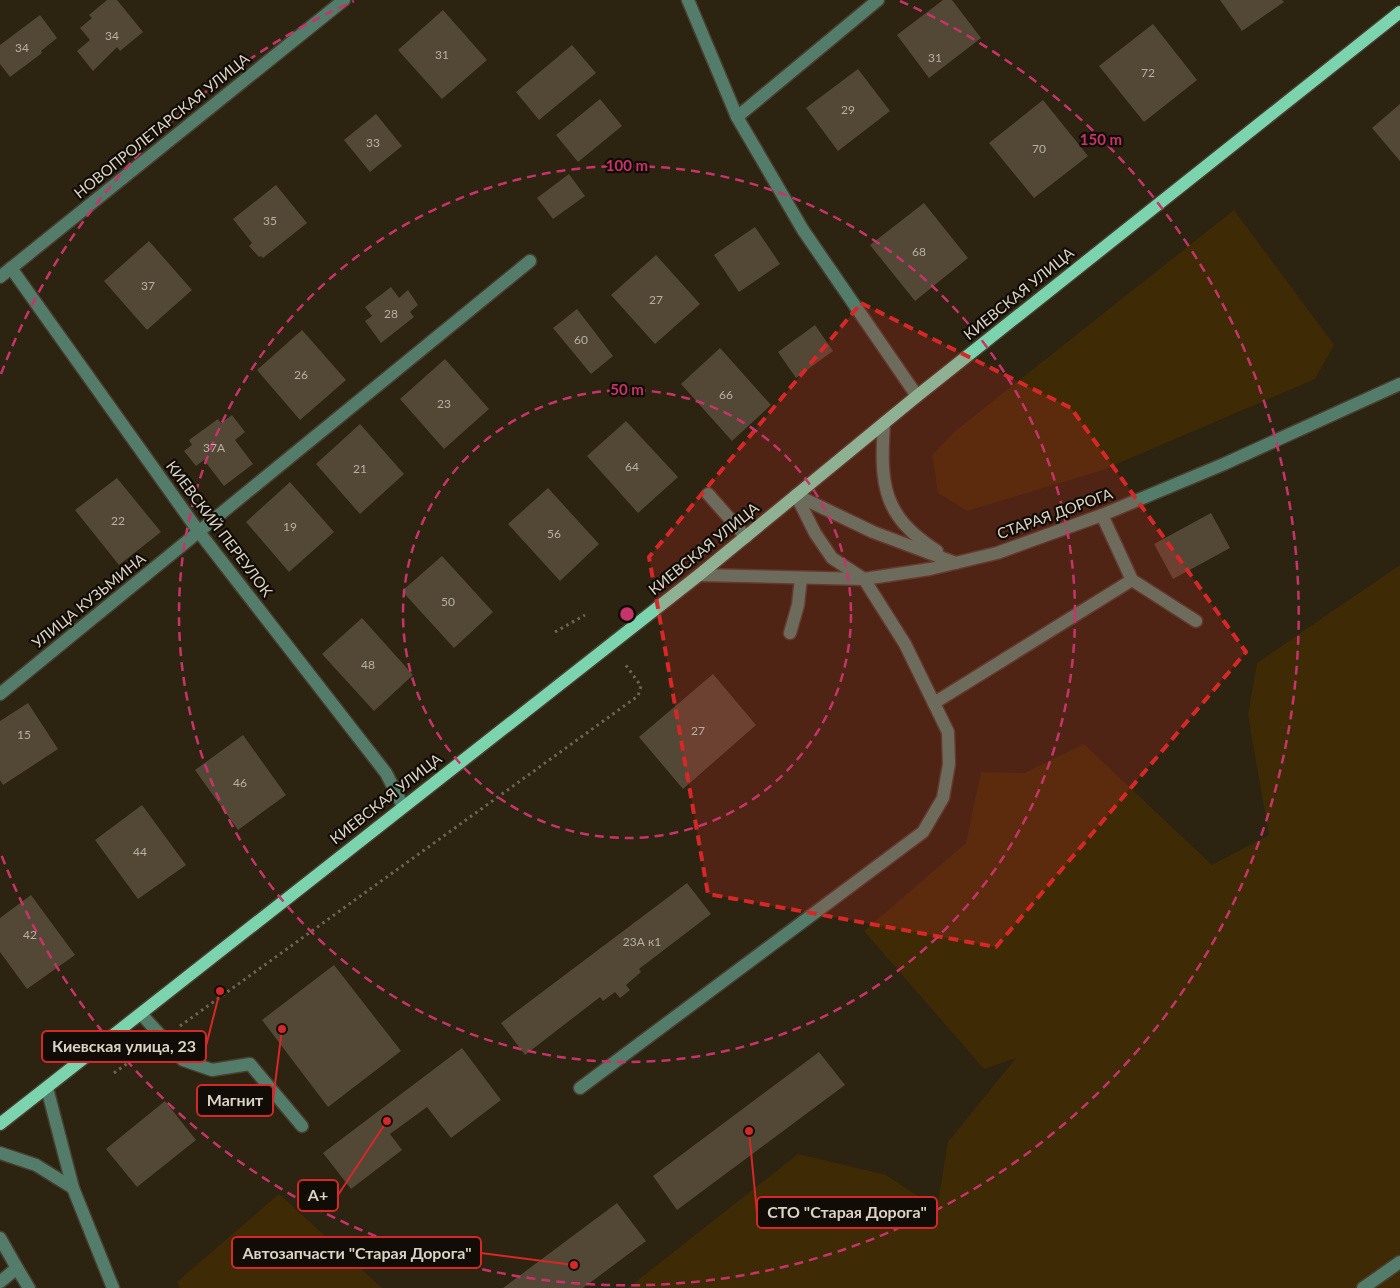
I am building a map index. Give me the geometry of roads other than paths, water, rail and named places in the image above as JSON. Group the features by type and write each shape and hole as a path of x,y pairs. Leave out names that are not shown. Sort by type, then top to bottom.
{"main road":[{"name":"КИЕВСКАЯ УЛИЦА","path":"0,1124 699,575 917,396 1400,12"}],"street":[{"name":"НОВОПРОЛЕТАРСКАЯ УЛИЦА","path":"0,278 344,0"},
{"path":"688,0 737,117 803,230 917,396"},
{"path":"737,117 878,0"},
{"name":"УЛИЦА КУЗЬМИНА","path":"0,694 530,261"},
{"name":"КИЕВСКИЙ ПЕРЕУЛОК","path":"11,268 199,532 386,772 403,806"},
{"name":"СТАРАЯ ДОРОГА","path":"699,575 864,579 956,563 997,553 1102,515 1224,464 1400,384"},
{"path":"884,423 881,464 884,490 901,523 928,546 956,563"},
{"path":"708,494 746,537"},
{"path":"796,495 873,532 956,563"},
{"path":"580,1088 923,832 943,798 949,764 948,732 934,703 905,644 864,579 832,558 815,533 796,495"},
{"path":"1102,515 1132,580 1196,621"},
{"path":"790,633 798,605 801,578"},
{"path":"934,703 1132,580"},
{"path":"142,1014 183,1060 212,1070 250,1064 302,1126"},
{"path":"47,1088 73,1188 113,1288"},
{"path":"0,1153 36,1164 73,1188"},
{"path":"0,1238 28,1288"},
{"path":"1363,1288 1400,1262"},
{"path":"0,1282 17,1268"}],"place":[{"name":"Киевская улица, 23","path":"220,991"},
{"name":"Магнит","path":"282,1029"},
{"name":"А+","path":"387,1121"},
{"name":"СТО \"Старая Дорога\"","path":"749,1131"},
{"name":"Автозапчасти \"Старая Дорога\"","path":"574,1265"}]}
